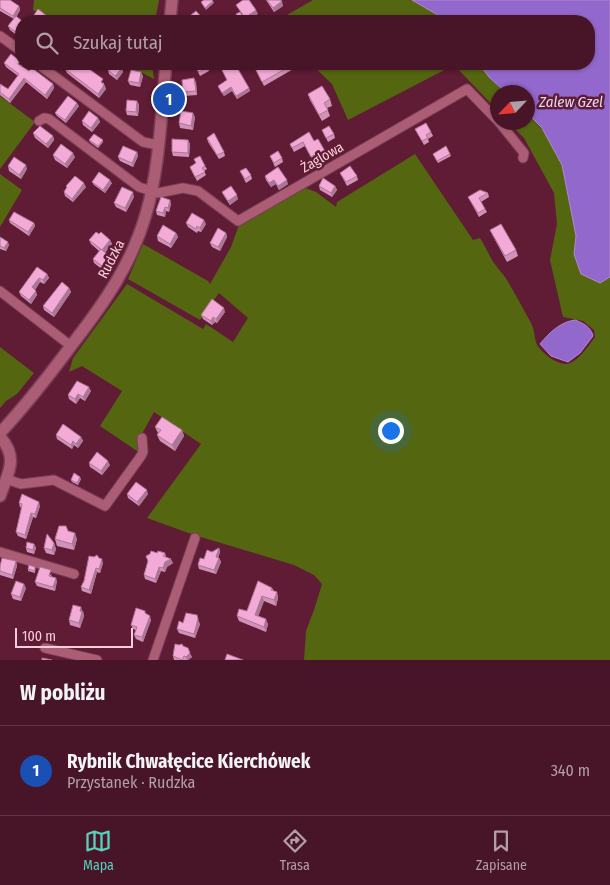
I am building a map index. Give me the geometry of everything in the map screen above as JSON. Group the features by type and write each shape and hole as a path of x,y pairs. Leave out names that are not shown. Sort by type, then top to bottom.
{"main road":[{"path":"171,15 172,0"},
{"name":"Rudzka","path":"0,433 72,346 106,301 124,269 140,233 151,192 165,70"},
{"path":"0,437 8,446 11,455 11,464 0,496"}],"street":[{"path":"0,36 15,47"},
{"path":"46,70 143,142 158,145"},
{"name":"Żaglowa","path":"151,192 158,193 190,188 212,200 238,221 467,89 490,113"},
{"path":"39,121 44,118 49,119 139,187 151,192"},
{"name":"Żaglowa","path":"505,130 524,153 523,158"},
{"path":"0,292 72,346"},
{"path":"6,479 21,484 54,480 105,506 141,456 142,438"},
{"path":"154,660 194,538"},
{"path":"0,552 74,574"},
{"path":"44,648 97,660"}],"green space":[{"path":"34,0 159,0 156,15 43,15 33,10"},
{"path":"313,0 412,0 438,15 287,15"},
{"path":"137,70 153,70 154,79"},
{"path":"317,70 444,70 348,120 332,84"},
{"path":"459,70 484,70 497,85 490,85 490,103"},
{"path":"0,96 35,122 0,169"},
{"path":"535,122 544,131 562,165 576,236 574,254 600,283 610,277 610,660 304,660 306,631 322,584 314,575 294,565 194,535 147,518 201,444 154,412 138,441 140,453 100,426 122,391 82,366 69,372 73,358 127,284 203,329 206,324 233,342 248,318 219,293 200,320 128,279 143,244 208,281 210,284 231,247 240,222 303,187 316,192 336,207 337,202 415,154 473,240 480,238 493,261 507,280 532,326 539,348 557,362 569,363 582,354 595,337 594,330 583,321 563,317 550,260 557,224 554,193 524,138 516,130 535,130"},
{"path":"0,174 22,190 0,227"},
{"path":"0,347 34,373 17,394 6,401 0,408"}],"water":[{"name":"Zalew Gzel","path":"412,0 610,0 610,277 600,283 581,274 574,254 576,236 562,165 542,128 535,121 535,85 498,85 484,70 595,70 595,15 438,15"},
{"path":"575,320 589,328 593,336 580,353 568,362 551,356 540,344 555,329 564,323"}],"building":[{"path":"0,0 10,0 19,6 13,16 0,8"},
{"path":"204,0 213,1 205,8 201,2"},
{"path":"243,0 249,0 256,10 249,15 243,15 236,5"},
{"path":"267,0 280,0 282,1 273,8"},
{"path":"38,9 46,15 34,15"},
{"path":"196,11 200,15 191,15"},
{"path":"15,17 15,31 8,26"},
{"path":"11,54 15,57 15,70 35,70 53,84 45,95 24,78 9,99 0,92 0,84 8,89 19,74 4,63"},
{"path":"66,70 90,70 103,79 101,82 104,85 98,94"},
{"path":"108,70 120,70 115,76"},
{"path":"131,70 141,72 139,83 128,81"},
{"path":"222,70 238,70 249,88 236,96 231,87 222,93 218,86 227,80"},
{"path":"256,70 283,70 262,82"},
{"path":"194,78 196,91 183,92 182,80"},
{"path":"322,86 330,99 324,103 328,110 319,115 308,94"},
{"path":"68,96 77,103 65,120 55,113"},
{"path":"127,100 137,101 136,112 126,111"},
{"path":"89,111 98,118 91,128 82,121"},
{"path":"181,111 193,113 191,126 179,123"},
{"path":"426,123 431,132 426,135 428,138 422,141 415,129"},
{"path":"40,126 53,136 46,144 33,133"},
{"path":"329,126 334,134 326,138 322,130"},
{"path":"309,132 314,141 318,139 326,153 316,158 314,155 311,157 303,142 292,148 290,144"},
{"path":"214,133 224,152 217,155 207,138"},
{"path":"94,134 103,140 98,146 89,140"},
{"path":"172,139 188,140 188,153 172,152"},
{"path":"61,144 73,153 65,164 53,155"},
{"path":"123,146 137,152 132,163 118,157"},
{"path":"446,146 450,154 437,161 433,154"},
{"path":"278,151 282,158 274,163 270,156"},
{"path":"200,156 205,166 202,168 205,172 195,177 190,167 196,163 194,159"},
{"path":"14,157 26,165 19,175 8,166"},
{"path":"350,166 357,176 346,182 340,173"},
{"path":"278,167 287,180 278,186 274,180 269,183 265,176"},
{"path":"246,168 251,175 245,179 240,171"},
{"path":"99,172 110,180 103,190 92,182"},
{"path":"75,176 84,183 72,199 64,192 66,186"},
{"path":"323,178 335,186 331,193 319,186"},
{"path":"231,186 237,195 228,201 222,192"},
{"path":"122,187 133,192 125,208 114,203"},
{"path":"480,190 488,193 479,198 485,209 478,213 468,197"},
{"path":"161,197 170,200 168,208 165,207 163,213 156,211"},
{"path":"14,212 34,223 28,232 9,220"},
{"path":"192,213 204,220 200,228 197,226 196,229 186,223"},
{"path":"501,224 516,250 505,256 490,230"},
{"path":"163,225 176,233 170,244 157,236"},
{"path":"218,228 226,233 218,247 210,243"},
{"path":"96,232 99,234 101,232 110,240 102,250 89,240"},
{"path":"0,237 8,242 4,248 0,246"},
{"path":"101,249 109,256 102,266 93,259"},
{"path":"37,267 47,274 43,280 39,278 32,287 36,291 29,300 19,292"},
{"path":"62,282 69,288 52,313 43,306"},
{"path":"212,299 224,308 216,319 213,317 211,321 201,315"},
{"path":"77,381 89,387 83,397 78,394 75,399 68,395"},
{"path":"162,417 182,430 172,445 157,435 161,430 155,427"},
{"path":"63,424 81,437 76,444 73,441 71,445 56,435"},
{"path":"97,452 108,461 101,471 89,463"},
{"path":"74,473 80,477 77,483 71,480"},
{"path":"136,482 147,490 137,502 127,494"},
{"path":"22,494 39,502 35,514 31,513 25,535 16,532 22,504 19,503"},
{"path":"59,526 66,526 68,531 75,533 72,544 55,539"},
{"path":"47,534 54,543 52,550 44,548"},
{"path":"27,542 34,544 33,550 26,548"},
{"path":"219,548 216,557 219,558 214,570 198,565 200,558 204,559 207,550 212,552"},
{"path":"151,551 165,553 163,556 171,559 165,562 163,568 159,567 155,579 144,575 148,561 146,556"},
{"path":"97,555 102,559 99,569 96,568 89,590 81,587 89,556 94,557"},
{"path":"2,558 16,561 12,575 0,571"},
{"path":"29,565 35,567 35,571 28,569"},
{"path":"40,567 51,570 49,576 56,578 53,587 35,582"},
{"path":"16,581 24,584 20,597 11,594"},
{"path":"258,581 277,592 274,600 262,596 255,615 266,619 264,627 237,616 239,609 247,611"},
{"path":"73,605 81,607 80,611 82,612 79,623 69,620"},
{"path":"136,608 145,611 150,616 142,637 134,635 137,627 131,625"},
{"path":"186,613 197,615 198,619 194,634 177,629 179,621 183,623"},
{"path":"175,644 182,644 188,648 190,653 186,657 184,656 182,660 173,656"},
{"path":"227,654 243,660 225,660"}],"place":[{"name":"Rybnik Chwałęcice Kierchówek","path":"169,99"}]}
